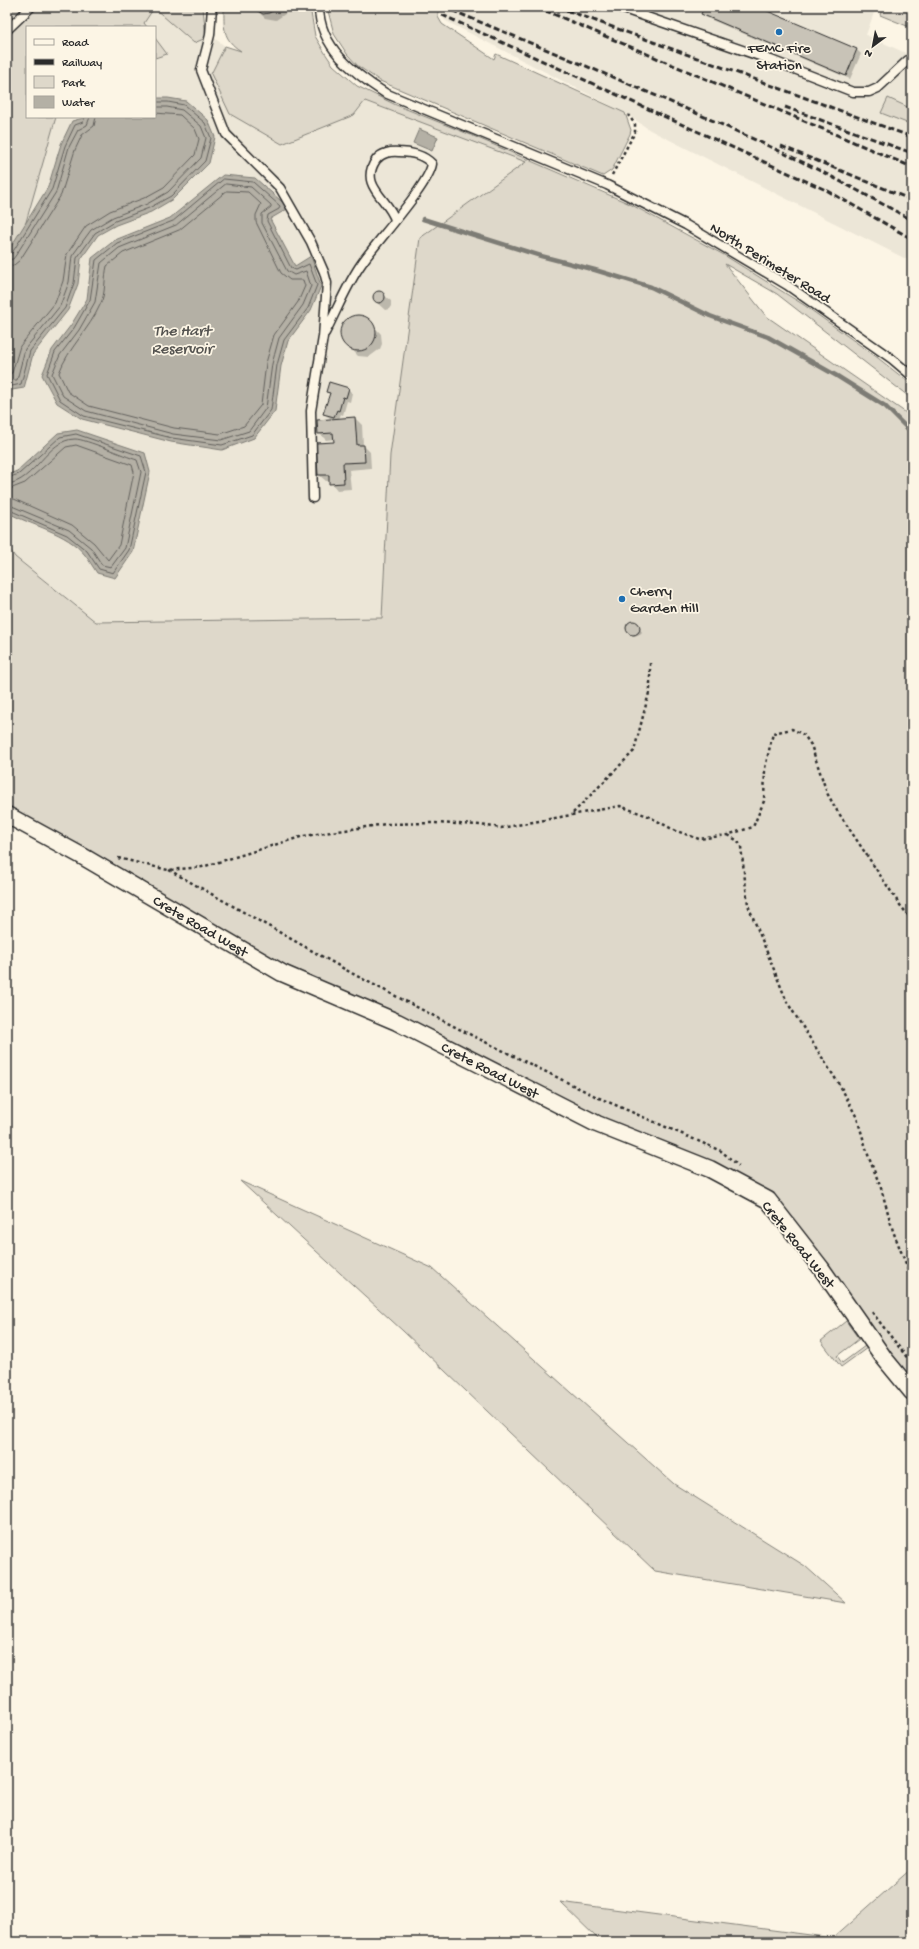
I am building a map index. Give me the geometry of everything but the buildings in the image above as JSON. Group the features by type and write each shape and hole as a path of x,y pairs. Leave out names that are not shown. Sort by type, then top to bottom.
{"street":[{"name":"Crete Road West","path":"7,815 82,856 282,973 397,1022 597,1124 710,1168 768,1200 821,1268 884,1358 912,1392"}],"lane":[{"path":"7,30 31,7"},
{"path":"212,7 210,35 201,70 226,134 280,188 311,242 324,272 327,283 323,337 312,411 313,498"},
{"name":"North Perimeter Road","path":"319,7 324,31 337,55 359,76 385,93 607,185 686,225 787,285 892,359 912,376"},
{"path":"618,7 771,60 853,92 869,92 878,88 908,60 912,59"},
{"path":"323,337 360,265 395,220 431,171 432,164 430,161 409,152 384,153 378,158 371,171 371,178 375,189 380,199 394,214 395,220"}],"path":[{"path":"607,185 635,132 635,124 628,115"},
{"path":"572,814 634,751 650,689 650,663"},
{"path":"168,870 202,867 304,836 386,824 439,823 480,825 501,828 620,806 648,816 674,830 699,839 727,835 753,827 764,801 765,768 772,733 792,729 804,735 810,745 827,793 836,809 900,905 912,920"},
{"path":"727,835 738,841 741,847 748,905 787,1002 842,1088 857,1118 869,1158 881,1188 893,1231 912,1279"}],"shaded area":[{"path":"137,7 178,7 225,46 527,162 420,238 390,462 382,618 96,622 15,557 7,545 7,254 55,118 156,118 156,26 113,26"},
{"path":"450,7 876,7 866,35 912,56 912,262 650,130 625,113 444,20"}],"green space":[{"path":"7,7 203,7 206,38 194,43 154,8 144,23 146,26 26,26 26,118 56,118 24,229 7,256"},
{"path":"224,7 310,7 315,36 325,53 333,65 357,86 396,105 471,135 630,204 724,255 804,305 878,358 912,385 912,399 777,294 725,264 766,316 912,417 912,1387 781,1204 597,1118 556,1094 434,1031 270,958 81,846 7,825 7,545 15,557 96,622 382,618 390,455 420,238 526,162 365,101 354,115 282,144 230,114 211,74 225,46 241,51 230,42 225,32"},
{"path":"327,7 438,7 438,17 442,24 494,59 496,54 625,113 631,130 630,134 612,170 603,176 380,81 358,66 347,54 334,34"},
{"path":"883,7 912,7 912,28 880,15"},
{"path":"156,39 167,54 156,58"},
{"path":"888,98 912,109 912,125 881,113"},
{"path":"240,1181 432,1268 674,1484 805,1566 846,1603 655,1571 403,1331"},
{"path":"846,1321 859,1339 837,1356 842,1363 865,1346 867,1348 841,1367 821,1341"},
{"path":"912,1868 912,1942 601,1942 560,1902 833,1938"}],"water":[{"path":"156,98 168,98 186,101 208,120 215,137 209,163 173,199 151,212 116,225 98,235 81,259 78,284 68,310 33,354 24,388 12,390 7,389 7,253 48,187 61,144 72,121 83,118 156,118"},
{"path":"419,129 438,137 432,151 413,143"},
{"name":"The Hart Reservoir","path":"223,175 255,178 289,208 270,219 295,266 311,256 321,286 311,310 288,341 281,366 275,411 254,438 222,450 171,442 82,419 57,403 42,375 52,350 71,325 87,299 92,258 115,240 170,218"},
{"path":"77,430 145,453 150,472 133,552 115,578 97,573 85,555 69,541 7,512 7,475 17,471 58,433"}],"waterway":[{"path":"423,219 541,256 651,287 710,316 768,337 837,376 885,406 912,433"}],"railway":[{"path":"444,7 620,80 751,138 824,173 912,220"},
{"path":"537,7 912,167"},
{"path":"558,7 912,137"},
{"path":"442,15 828,191 912,239"},
{"path":"785,107 912,153"},
{"path":"781,146 912,200"}],"place":[{"name":"FEMC Fire Station","path":"779,32"},
{"name":"Cherry Garden Hill","path":"622,599"}]}
